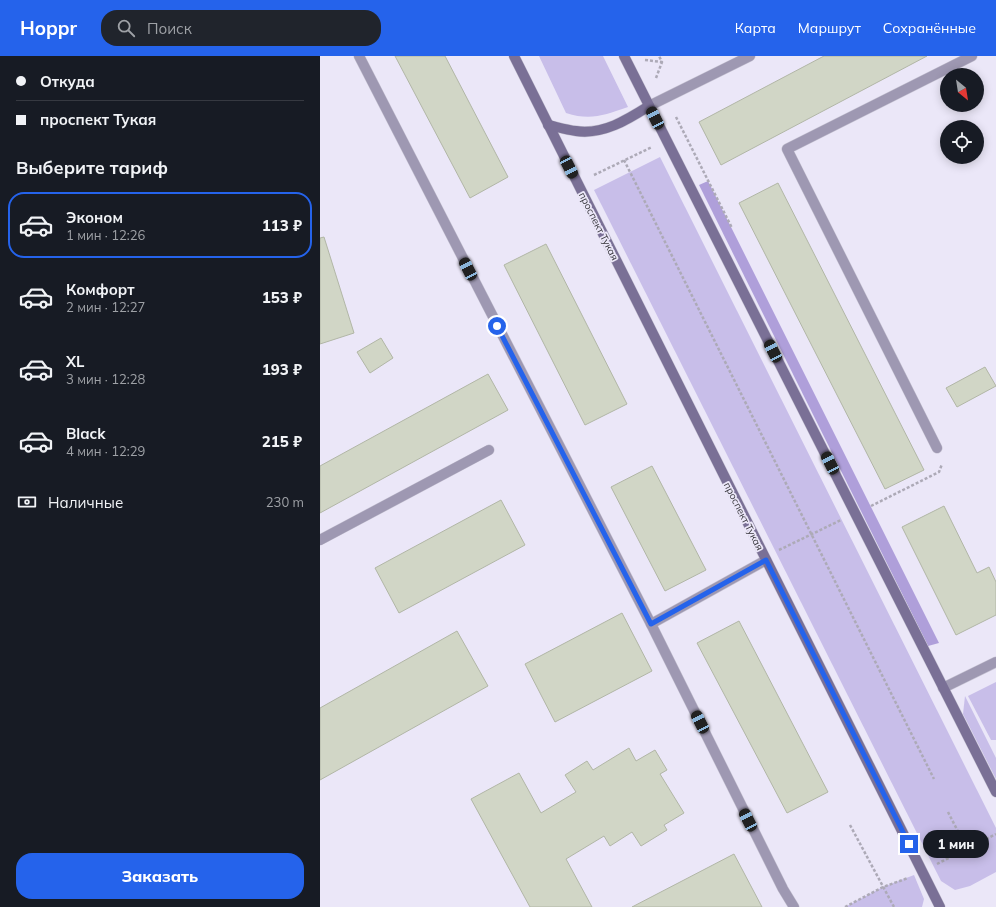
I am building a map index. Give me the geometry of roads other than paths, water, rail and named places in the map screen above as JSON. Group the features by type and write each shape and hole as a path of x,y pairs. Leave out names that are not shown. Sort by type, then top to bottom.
{"main road":[{"name":"проспект Тукая","path":"514,56 940,907"},
{"path":"624,56 996,792"},
{"path":"548,125 577,131 606,129 631,118 649,106"}],"street":[{"path":"359,56 651,624 783,889 794,907"},
{"path":"649,106 750,56"},
{"path":"937,448 787,149 972,56"},
{"path":"320,540 489,450"},
{"path":"651,624 766,560"},
{"path":"943,688 996,662"}]}
